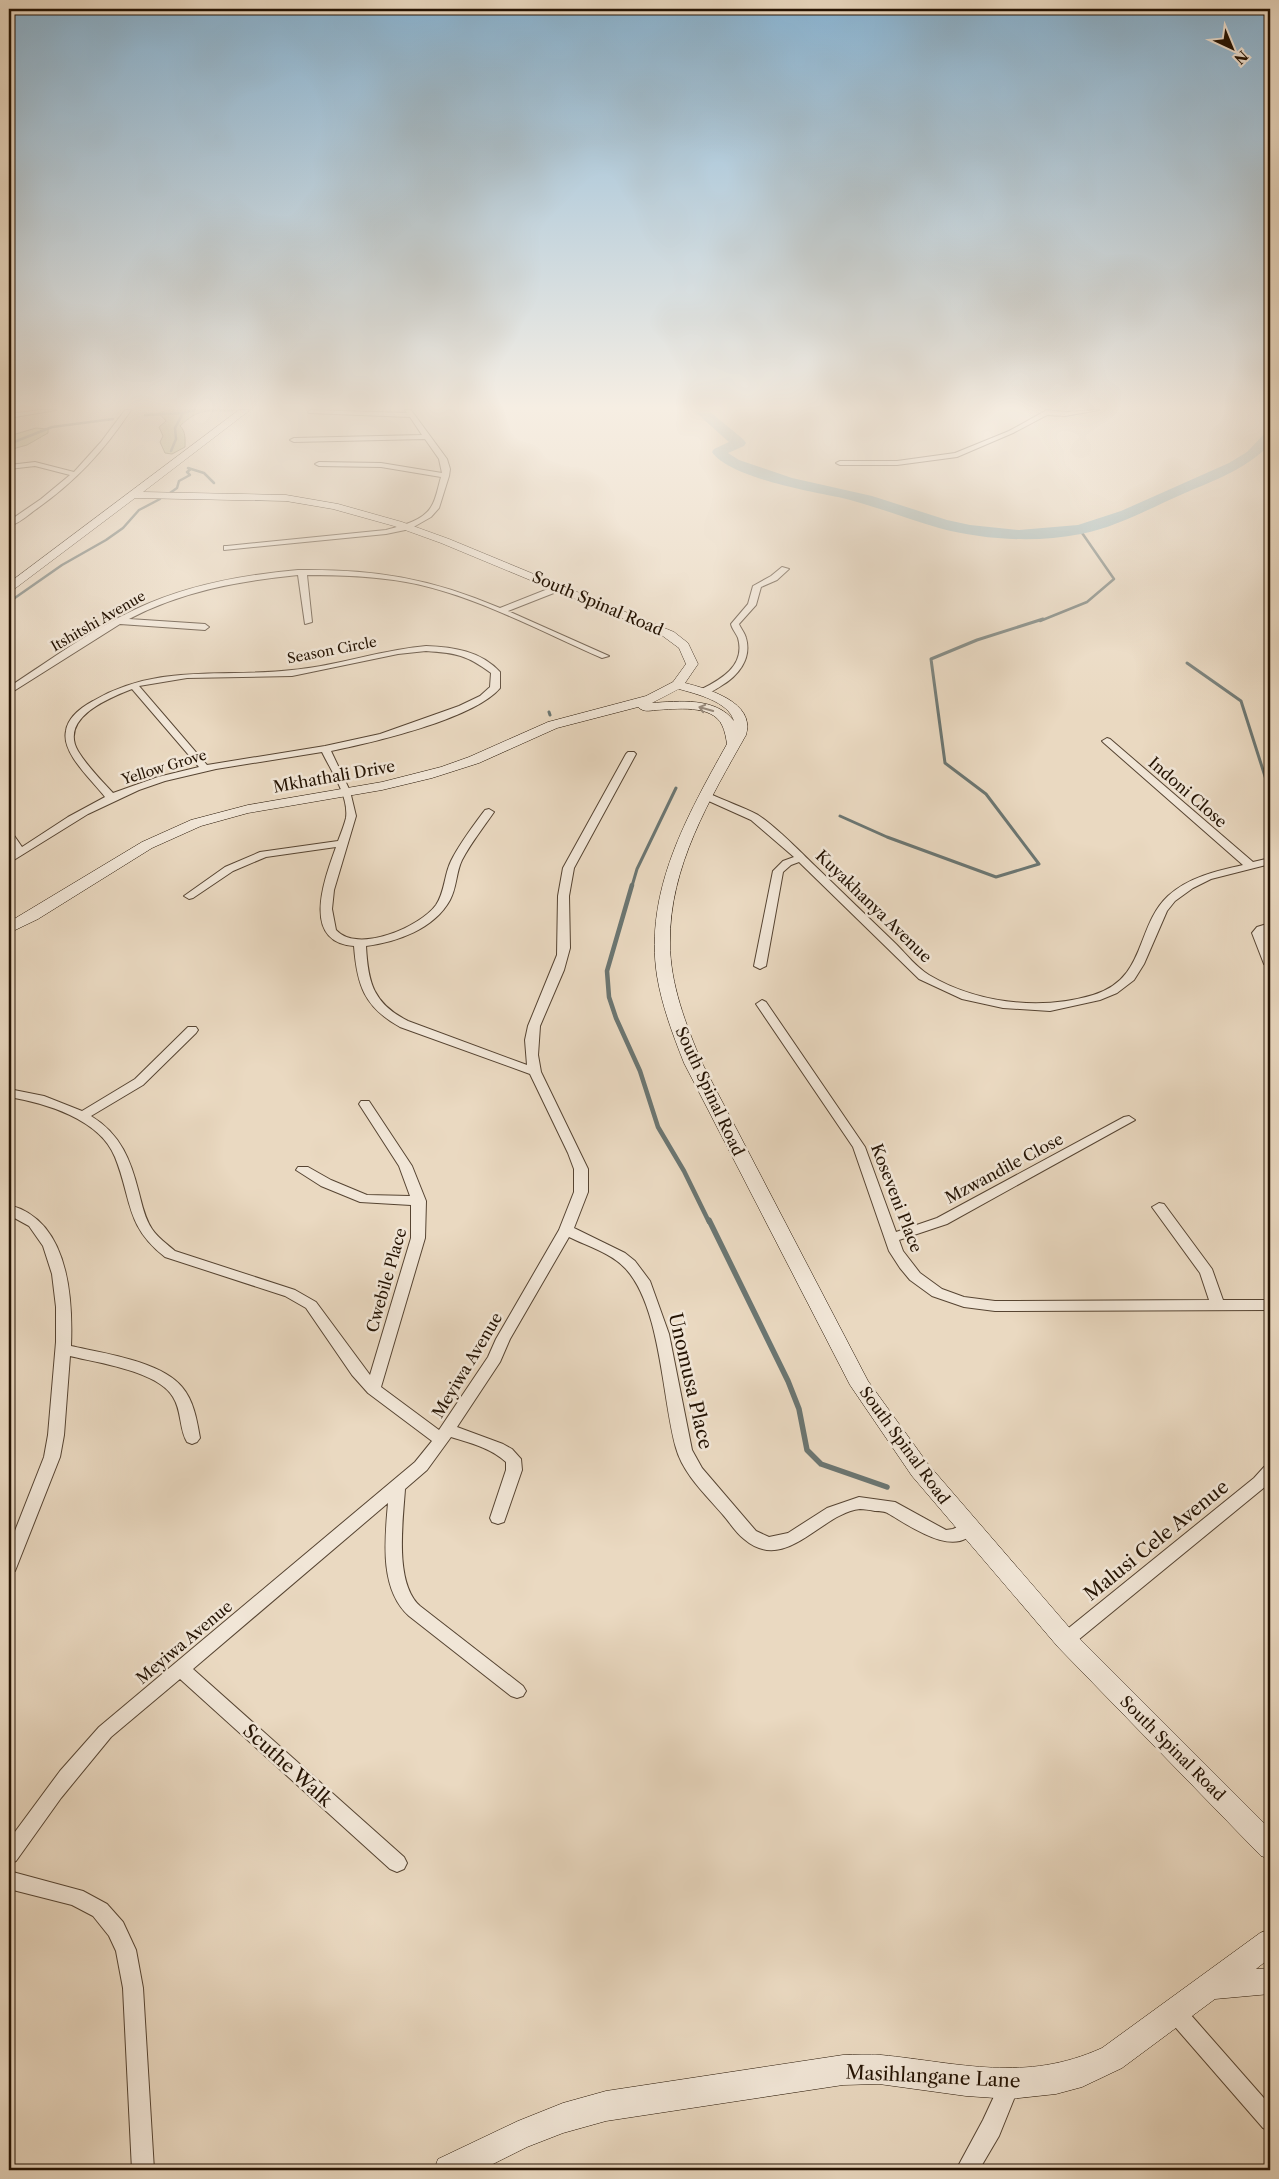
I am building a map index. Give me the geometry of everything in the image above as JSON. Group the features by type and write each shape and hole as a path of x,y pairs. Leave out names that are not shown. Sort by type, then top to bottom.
{"street":[{"path":"9,524 27,512"},
{"path":"12,583 109,512"},
{"name":"South Spinal Road","path":"354,512 407,527 673,635 690,654 692,664 677,685 703,692 727,704 738,714 742,724 676,862 664,904 662,940 665,974 675,1017 693,1063 860,1385 920,1470 1066,1640 1270,1847"},
{"path":"227,548 379,533 407,527 431,512"},
{"path":"379,533 387,529 387,521"},
{"path":"703,692 734,674 741,657 742,638 735,626 737,620 752,605 757,586 774,578 785,569"},
{"path":"303,574 308,622"},
{"name":"Itshitshi Avenue","path":"9,691 120,622 158,602 202,589 268,576 350,574 418,582 458,593 605,656"},
{"path":"500,611 561,588"},
{"path":"120,622 205,628"},
{"name":"Season Circle","path":"110,798 73,751 69,731 74,720 81,712 112,692 133,685 176,676 199,674 260,674 308,671 390,652 426,648 464,653 478,658 496,672 495,688 487,696 470,705 398,733 325,749"},
{"path":"133,685 205,768"},
{"name":"Mkhathali Drive","path":"9,928 49,906 139,849 196,823 255,808 346,793 436,773 482,756 556,724 659,696 677,685"},
{"path":"618,707 682,706 716,712 728,721 734,744"},
{"name":"Indoni Close","path":"1107,741 1250,865"},
{"path":"325,749 346,793 351,818 342,843 327,903 328,926 333,934 340,939 360,944 390,938 422,922 444,900 459,856 489,812"},
{"name":"Yellow Grove","path":"9,860 110,798 174,775 205,768 325,749"},
{"name":"Meyiwa Avenue","path":"9,1855 47,1800 98,1739 421,1466 445,1435 494,1358 566,1230 581,1192 581,1169 535,1072 531,1060 530,1045 538,1012 563,956 564,881 570,863 631,754"},
{"name":"Kuyakhanya Avenue","path":"706,796 755,818 801,858 922,977 955,992 984,1001 1027,1006 1050,1007 1073,1004 1096,998 1113,990 1128,980 1138,964 1162,911 1172,899 1189,886 1207,877 1270,860"},
{"path":"9,836 20,852"},
{"path":"189,896 229,869 264,854 342,843"},
{"path":"760,966 778,870 787,863 801,858"},
{"path":"1270,926 1261,929 1258,933 1270,964"},
{"path":"360,944 361,972 365,986 374,1002 384,1014 404,1024 535,1072"},
{"name":"Koseveni Place","path":"762,1004 859,1147 902,1263 919,1281 936,1292 951,1299 971,1304 1270,1305"},
{"path":"81,1117 139,1082 192,1030"},
{"path":"9,1093 46,1101 81,1117 107,1134 121,1153 142,1226 156,1246 170,1254 290,1293 311,1305 357,1371 373,1388 445,1435 496,1448 511,1456 515,1465 498,1518"},
{"name":"Cwebile Place","path":"364,1104 405,1164 419,1201 420,1223 418,1238 373,1388"},
{"name":"Mzwandile Close","path":"892,1238 942,1222 1129,1120"},
{"path":"303,1170 326,1183 365,1199 419,1201"},
{"path":"1159,1207 1207,1272 1218,1306"},
{"path":"9,1209 33,1221 52,1248 63,1298 62,1349 56,1434 52,1457 9,1566"},
{"name":"Unomusa Place","path":"566,1230 620,1256 630,1264 643,1281 662,1334 684,1450 696,1472 750,1535 768,1544 792,1539 833,1512 859,1503 888,1506 935,1532 946,1536 956,1535 968,1528"},
{"path":"62,1349 142,1370 162,1378 176,1390 186,1408 192,1438"},
{"name":"Malusi Cele Avenue","path":"1066,1640 1260,1482 1270,1471"},
{"path":"397,1487 396,1568 399,1588 405,1600 416,1612 517,1691"},
{"name":"Scuthe Walk","path":"180,1668 397,1863"},
{"path":"9,1880 76,1897 100,1910 116,1929 126,1950 132,1988 143,2170"},
{"name":"Masihlangane Lane","path":"449,2170 464,2161 545,2125 606,2106 783,2078 843,2070 879,2070 966,2082 1010,2084 1056,2079 1082,2072 1112,2058 1176,2013 1209,1986 1270,1942"},
{"path":"1209,1986 1270,1981"},
{"path":"1176,2013 1270,2121"},
{"path":"967,2170 991,2128 1010,2084"}],"waterway":[{"path":"9,602 62,565 106,540 123,528 138,512"},
{"path":"906,512 943,524 970,530 1019,535 1080,530 1131,512"},
{"path":"1040,621 1087,602 1114,579 1080,530"},
{"path":"840,816 887,837 996,877 1039,864 986,794 945,763 931,659 977,640 1043,619"},
{"path":"1187,663 1241,701 1270,792"},
{"path":"632,886 637,869 676,788"},
{"path":"632,885 607,971 609,997 616,1018 640,1071 658,1127 684,1171 709,1222"},
{"path":"709,1220 788,1381 799,1409 807,1450 821,1464 887,1487"}]}
